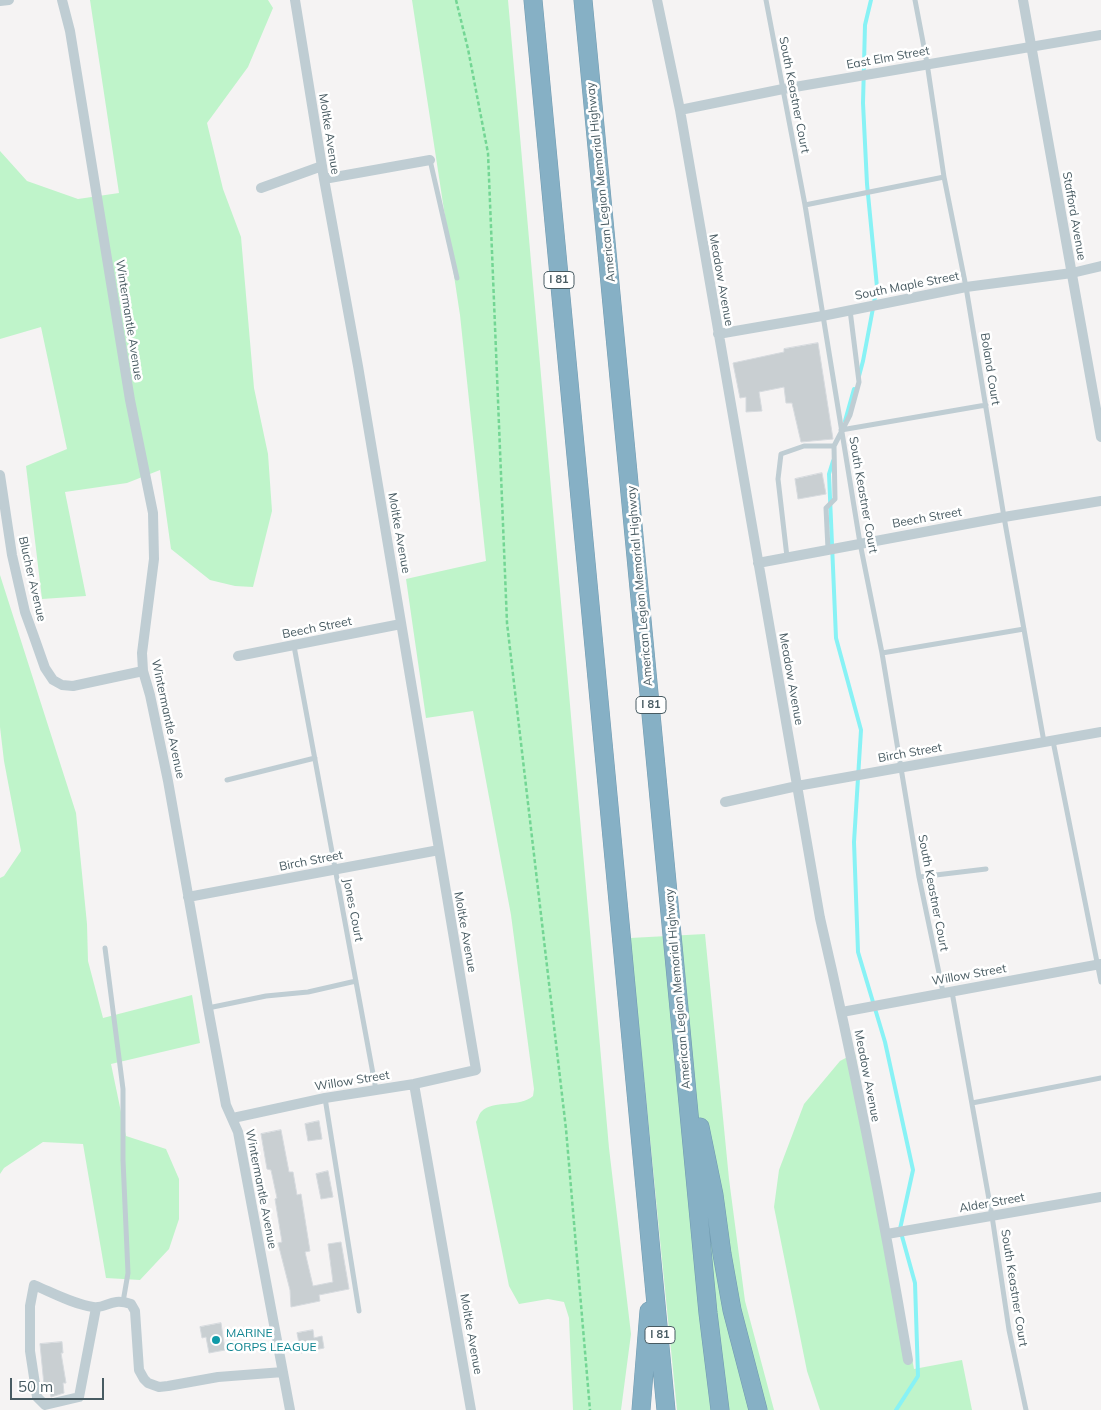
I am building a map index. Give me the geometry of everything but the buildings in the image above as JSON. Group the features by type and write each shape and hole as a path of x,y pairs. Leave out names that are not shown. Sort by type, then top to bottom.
{"highway":[{"name":"I 81","path":"533,0 666,1410"},
{"name":"American Legion Memorial Highway","path":"583,0 708,1313 720,1410"},
{"path":"682,1042 714,1195 732,1310 758,1410"},
{"path":"641,1410 653,1261"}],"street":[{"path":"0,2 8,0"},
{"name":"Wintermantle Avenue","path":"62,0 71,40 130,400 153,513 154,559 142,653 143,671 150,695 168,781 226,1104 238,1132 290,1410"},
{"name":"Moltke Avenue","path":"295,0 476,1070"},
{"name":"Meadow Avenue","path":"657,0 680,110 820,918 842,1012 886,1234 908,1360"},
{"name":"Stafford Avenue","path":"1022,0 1101,437"},
{"name":"East Elm Street","path":"680,110 927,63 1101,35"},
{"path":"324,179 430,160"},
{"path":"261,188 322,166"},
{"name":"South Maple Street","path":"718,334 822,316 966,287 1072,273 1101,266"},
{"name":"Blucher Avenue","path":"0,475 12,555 25,612 45,668 57,683 73,686 143,671"},
{"name":"Beech Street","path":"758,563 860,543 1101,501"},
{"name":"Beech Street","path":"238,656 402,624"},
{"name":"Birch Street","path":"725,802 796,786 1101,732"},
{"name":"Birch Street","path":"188,896 439,850"},
{"name":"Willow Street","path":"842,1012 1100,964"},
{"name":"Willow Street","path":"233,1118 325,1098 414,1084 476,1070"},
{"name":"Moltke Avenue","path":"414,1084 471,1410"},
{"name":"Alder Street","path":"886,1234 1101,1197"},
{"path":"96,1308 79,1397 46,1405 37,1397 30,1351 30,1306 34,1285 82,1305 96,1308 109,1303 123,1302 131,1304 135,1310 139,1370 148,1383 159,1387 218,1378 283,1372"}],"lane":[{"name":"South Keastner Court","path":"766,0 805,205 860,543 882,654 919,877 972,1103 1010,1330 1026,1410"},
{"name":"Boland Court","path":"915,0 927,63 944,177 966,287 1024,630 1100,964 1101,982"},
{"path":"430,160 457,278"},
{"path":"805,205 944,177"},
{"path":"828,549 826,508 835,499 834,446 850,415 859,382 850,310"},
{"path":"842,430 986,405"},
{"path":"787,557 778,479 781,454 804,446 834,446"},
{"path":"882,654 1024,630"},
{"name":"Jones Court","path":"294,646 376,1090"},
{"path":"227,780 315,758"},
{"path":"919,877 986,868"},
{"path":"104,948 123,1088 123,1160 128,1273 123,1302"},
{"path":"208,1008 266,996 308,992 356,981"},
{"path":"972,1103 1101,1078"},
{"path":"325,1098 359,1311"}],"path":[{"path":"456,0 468,49 488,153 507,623 566,1129 590,1410"}],"green space":[{"path":"90,0 268,0 273,8 248,67 207,123 223,189 241,237 254,388 268,454 272,511 253,587 235,586 210,580 171,549 160,470 127,483 65,492 86,596 42,599 26,466 67,449 41,327 0,339 0,151 27,181 78,199 119,193"},
{"path":"412,0 508,0 609,1148 631,1334 621,1410 573,1410 569,1318 564,1302 548,1299 519,1304 509,1286 476,1122 480,1113 486,1108 528,1100 533,1096 534,1089 511,915 473,711 426,718 406,579 486,561 460,315"},
{"path":"0,575 76,813 87,924 88,961 103,1018 192,995 200,1043 111,1064 126,1136 166,1149 179,1179 179,1219 169,1249 140,1280 106,1278 83,1144 43,1142 4,1168 0,1174 0,878 4,876 21,851 4,761 0,727"},
{"path":"705,934 729,1179 745,1301 774,1410 677,1410 630,938"},
{"path":"855,1053 914,1369 962,1360 972,1410 820,1410 807,1371 774,1207 779,1170 804,1104 840,1061"}],"waterway":[{"path":"859,376 877,287 867,184 863,103 865,25 871,0"},
{"path":"845,421 854,389"},
{"path":"833,461 829,474 836,638 861,730 854,842 858,952 885,1042 913,1170 900,1229 915,1283 918,1376 896,1410"}],"place":[{"name":"MARINE CORPS LEAGUE","path":"216,1340"}]}
